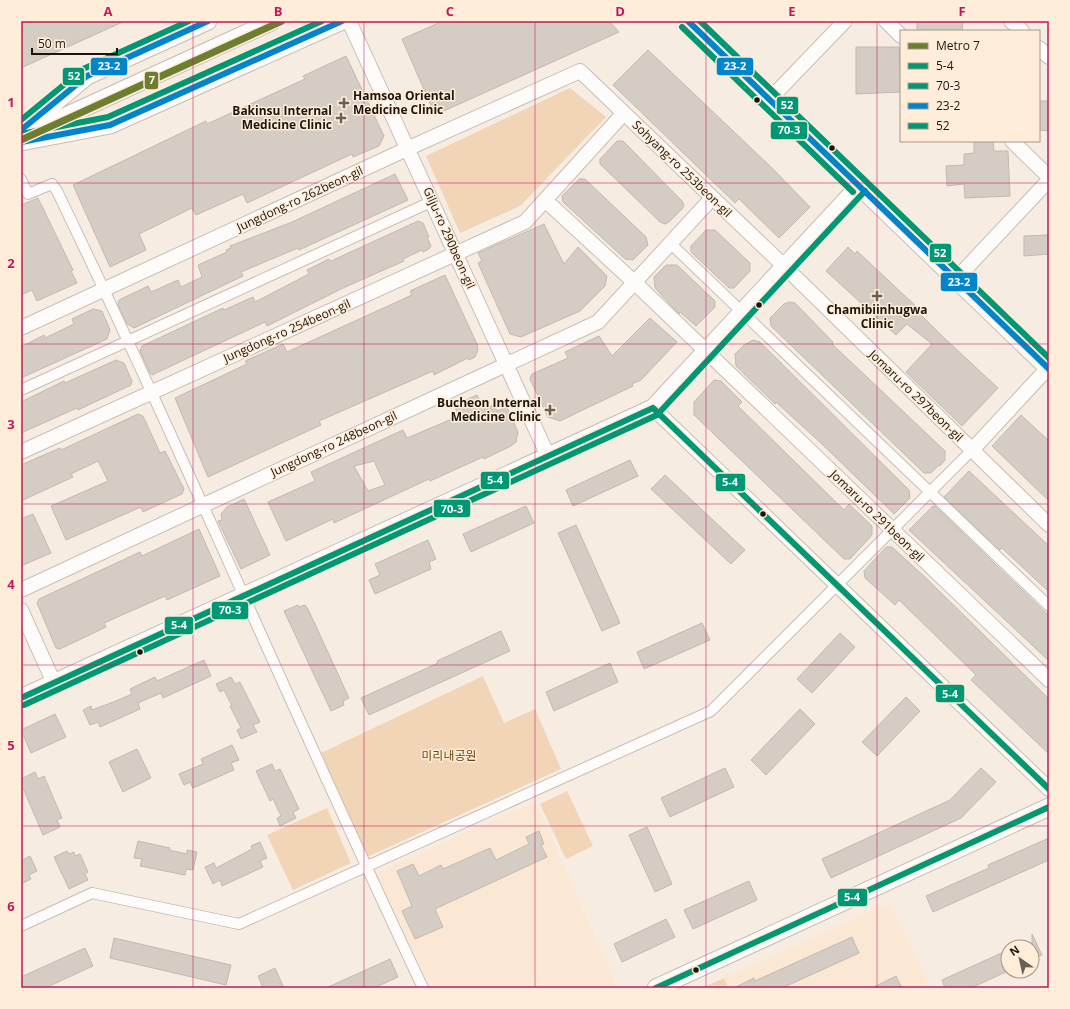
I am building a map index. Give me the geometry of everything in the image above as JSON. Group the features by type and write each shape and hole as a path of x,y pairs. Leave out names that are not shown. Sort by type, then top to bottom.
{"street":[{"path":"21,130 87,76 208,21"},
{"path":"21,137 273,21"},
{"path":"21,142 110,125 342,21"},
{"name":"Gilju-ro 290beon-gil","path":"349,21 409,148 548,456"},
{"path":"21,926 92,893 239,924 711,711 972,450 1048,368 688,21"},
{"path":"769,100 846,21"},
{"path":"886,21 900,35"},
{"path":"1011,21 1021,30"},
{"path":"1040,49 1049,57"},
{"name":"Jungdong-ro 262beon-gil","path":"21,328 409,148 580,72"},
{"name":"Sohyang-ro 253beon-gil","path":"580,72 784,267"},
{"name":"Jungdong-ro 254beon-gil","path":"21,452 525,222 624,113"},
{"path":"956,279 1049,178 1013,142"},
{"path":"21,179 28,194 52,184 104,289 152,392 245,595 366,867 423,988"},
{"path":"21,698 653,408 859,186"},
{"name":"Jungdong-ro 248beon-gil","path":"21,590 506,363 598,322 712,198"},
{"path":"545,200 706,351"},
{"path":"21,390 433,201"},
{"path":"670,243 743,311 1049,606"},
{"name":"Jomaru-ro 297beon-gil","path":"784,267 1049,525"},
{"name":"Jomaru-ro 291beon-gil","path":"706,351 1049,680"},
{"path":"653,408 1049,789"},
{"path":"21,610 54,683"},
{"path":"663,987 1049,807"}],"shaded area":[{"path":"536,801 618,988 431,988 376,873"},
{"path":"890,902 931,988 728,988 724,978"}],"green space":[{"path":"570,88 606,117 520,206 460,233 426,156"},
{"name":"미리내공원","path":"483,676 504,723 535,709 561,769 367,857 321,753"},
{"path":"567,791 593,846 566,859 540,804"},
{"path":"327,808 351,863 293,890 267,835"},
{"path":"724,978 728,988 702,988"}],"building":[{"path":"21,21 125,21 21,68"},
{"path":"443,21 609,21 619,32 435,115 402,39"},
{"path":"917,21 963,21 962,30 917,30"},
{"path":"856,47 899,47 900,92 856,94"},
{"path":"648,50 772,168 810,207 779,238 739,199 735,203 613,85"},
{"path":"346,56 384,136 379,146 353,157 352,154 247,203 243,194 196,215 192,208 139,234 146,250 110,267 73,185 206,121 207,124 305,79 303,76"},
{"path":"1040,101 1049,101 1049,131 1040,130"},
{"path":"617,141 623,141 682,201 684,205 682,209 669,222 665,224 660,222 600,164 600,159"},
{"path":"974,142 993,142 994,151 1008,151 1010,196 965,198 964,184 947,186 946,166 964,165 964,154 974,153"},
{"path":"395,174 408,200 299,250 298,248 241,272 243,276 134,328 127,324 118,305 119,300 148,286 151,292 178,280 181,287 202,277 198,265 227,252 226,250 231,248 230,246 292,222"},
{"path":"579,179 585,179 646,237 648,245 633,260 625,259 563,202 562,196"},
{"path":"38,198 73,270 71,271 77,283 37,301 32,290 21,295 21,205"},
{"path":"418,221 423,223 429,237 427,237 431,246 429,249 423,252 422,250 403,259 404,261 343,288 267,326 265,322 152,375 150,373 140,351 142,346 223,308 224,310 253,297 255,302 309,274 307,270 329,259 331,261"},
{"path":"544,224 564,264 578,247 607,276 605,286 580,311 521,337 510,334 478,263 482,261 478,253"},
{"path":"706,230 715,230 750,263 750,271 734,288 729,288 691,252 691,246"},
{"path":"1049,235 1049,254 1024,256 1024,236"},
{"path":"848,247 855,254 857,251 919,309 917,311 941,335 998,388 962,426 906,372 932,344 907,324 896,335 826,271"},
{"path":"666,265 677,265 715,301 715,307 696,326 680,312 679,314 655,288 654,277"},
{"path":"445,275 477,344 478,350 475,357 469,360 468,358 434,375 433,371 319,421 321,425 208,477 175,398 247,364 245,361 283,344 287,352 412,295 410,291"},
{"path":"789,302 795,303 833,342 832,344 945,451 945,460 940,466 939,465 931,473 924,473 771,326 770,318 784,304"},
{"path":"93,309 102,311 110,330 107,339 21,378 21,347 44,335 45,338 74,324 72,319"},
{"path":"650,318 677,342 641,380 632,384 633,386 560,421 548,417 530,379 532,374 568,358 565,352 599,336 612,356"},
{"path":"753,340 760,342 909,490 910,498 894,514 824,446 776,402 775,404 736,366 735,354 744,345"},
{"path":"116,360 124,363 132,381 131,385 78,410 77,408 21,433 21,402 64,381 65,383"},
{"path":"714,380 721,381 742,402 738,406 844,510 849,504 872,526 872,535 850,559 844,559 694,415 694,402"},
{"path":"477,395 484,409 494,405 497,411 507,407 518,432 516,442 484,459 483,457 430,481 429,479 334,523 333,519 286,541 268,502 315,481 311,472 403,430 407,438 459,416 454,405","holes":["374,461 385,485 368,491 354,466"]},
{"path":"138,414 143,416 160,453 165,451 184,489 182,494 143,512 141,507 66,540 51,506 108,481 98,461 71,474 73,477 21,501 21,465 60,448 61,450"},
{"path":"1021,415 1049,441 1049,501 992,446"},
{"path":"630,460 638,476 573,506 566,490"},
{"path":"969,471 1049,546 1049,592 1002,548 1000,550 944,497"},
{"path":"665,475 745,550 731,564 651,489"},
{"path":"244,499 270,555 241,569 218,521 222,520 221,514 227,507"},
{"path":"526,506 534,523 471,552 463,534"},
{"path":"933,506 935,506 1049,616 1049,661 909,530"},
{"path":"33,514 51,553 21,566 21,519"},
{"path":"576,525 620,623 602,631 558,533"},
{"path":"199,529 220,576 167,600 165,596 104,623 106,627 60,649 56,648 37,603 39,599 140,552 142,556"},
{"path":"428,540 436,559 429,562 431,569 375,594 369,580 380,575 375,564"},
{"path":"886,547 892,547 926,578 1049,699 1049,754 971,680 976,675 899,600 895,605 865,578 864,571"},
{"path":"298,605 299,607 305,605 308,609 349,698 343,701 344,705 331,711 284,611"},
{"path":"702,623 710,640 644,669 637,652"},
{"path":"501,631 510,651 369,715 361,698 438,663 437,661"},
{"path":"840,633 855,647 812,693 797,679"},
{"path":"204,660 211,676 163,698 161,693 138,703 140,709 100,727 98,722 90,725 83,710 91,706 92,710 116,701 132,694 130,689 155,677 157,681"},
{"path":"610,663 618,682 554,711 546,692"},
{"path":"231,677 235,684 240,682 260,722 253,725 257,732 241,739 237,730 241,728 230,706 232,706 224,690 220,692 216,684"},
{"path":"906,697 920,711 877,756 862,742"},
{"path":"800,709 815,724 766,775 751,760"},
{"path":"55,714 66,737 31,753 21,730"},
{"path":"232,745 239,760 231,763 234,770 193,788 190,782 184,785 179,774 203,764 201,759"},
{"path":"137,749 151,778 123,792 109,762"},
{"path":"272,764 275,771 280,769 299,809 293,812 296,818 280,826 277,818 281,816 273,799 270,801 256,771"},
{"path":"725,768 734,787 670,817 661,798"},
{"path":"981,768 996,782 961,818 831,878 822,859 950,800"},
{"path":"35,772 38,779 44,776 62,818 57,820 60,827 43,835 23,788 21,789 21,779"},
{"path":"647,827 672,884 655,892 629,835"},
{"path":"539,831 544,844 541,845 547,857 435,909 443,927 415,939 402,911 412,906 397,871 413,864 419,876 441,865 443,869 490,848 496,860 529,844 526,837"},
{"path":"1049,838 1049,860 933,912 926,896 989,868 988,865"},
{"path":"138,841 170,848 169,850 187,854 187,850 197,852 193,870 186,869 185,875 140,866 142,859 134,858"},
{"path":"260,842 267,858 260,861 263,867 222,886 220,880 213,884 205,867 214,863 216,868 252,849 251,846"},
{"path":"67,851 69,854 74,852 75,856 80,854 88,872 85,874 88,880 69,889 54,857"},
{"path":"30,856 37,871 29,875 31,879 21,884 21,857 22,860"},
{"path":"749,881 757,900 693,929 684,910"},
{"path":"666,919 675,937 622,962 614,944"},
{"path":"852,937 859,953 782,988 734,988 754,978 755,981"},
{"path":"114,938 231,965 226,985 110,958"},
{"path":"85,948 93,966 45,988 23,988 21,977"},
{"path":"1000,954 1000,975 971,988 945,988 942,980"},
{"path":"390,959 398,977 374,988 326,988"},
{"path":"275,968 284,988 263,988 258,976"},
{"path":"896,976 902,988 872,988"}],"metro line":[{"name":"7","path":"21,140 282,21"}],"transit line":[{"name":"52","path":"21,120 83,69 189,21"},
{"name":"23-2","path":"21,130 87,76 208,21"},
{"name":"52","path":"21,134 108,117 322,21"},
{"name":"23-2","path":"21,142 110,125 342,21"},
{"name":"23-2","path":"688,21 1049,369"},
{"name":"52","path":"700,21 1049,358"},
{"name":"70-3","path":"682,27 853,192"},
{"name":"70-3","path":"24,705 657,415 865,191"},
{"name":"5-4","path":"653,408 1049,789"},
{"name":"5-4","path":"21,698 653,408"},
{"name":"5-4","path":"656,988 1049,807"}],"place":[{"name":"Hamsoa Oriental Medicine Clinic","path":"344,103"},
{"name":"Bakinsu Internal Medicine Clinic","path":"341,118"},
{"name":"Chamibiinhugwa Clinic","path":"877,296"},
{"name":"Bucheon Internal Medicine Clinic","path":"550,410"}]}
